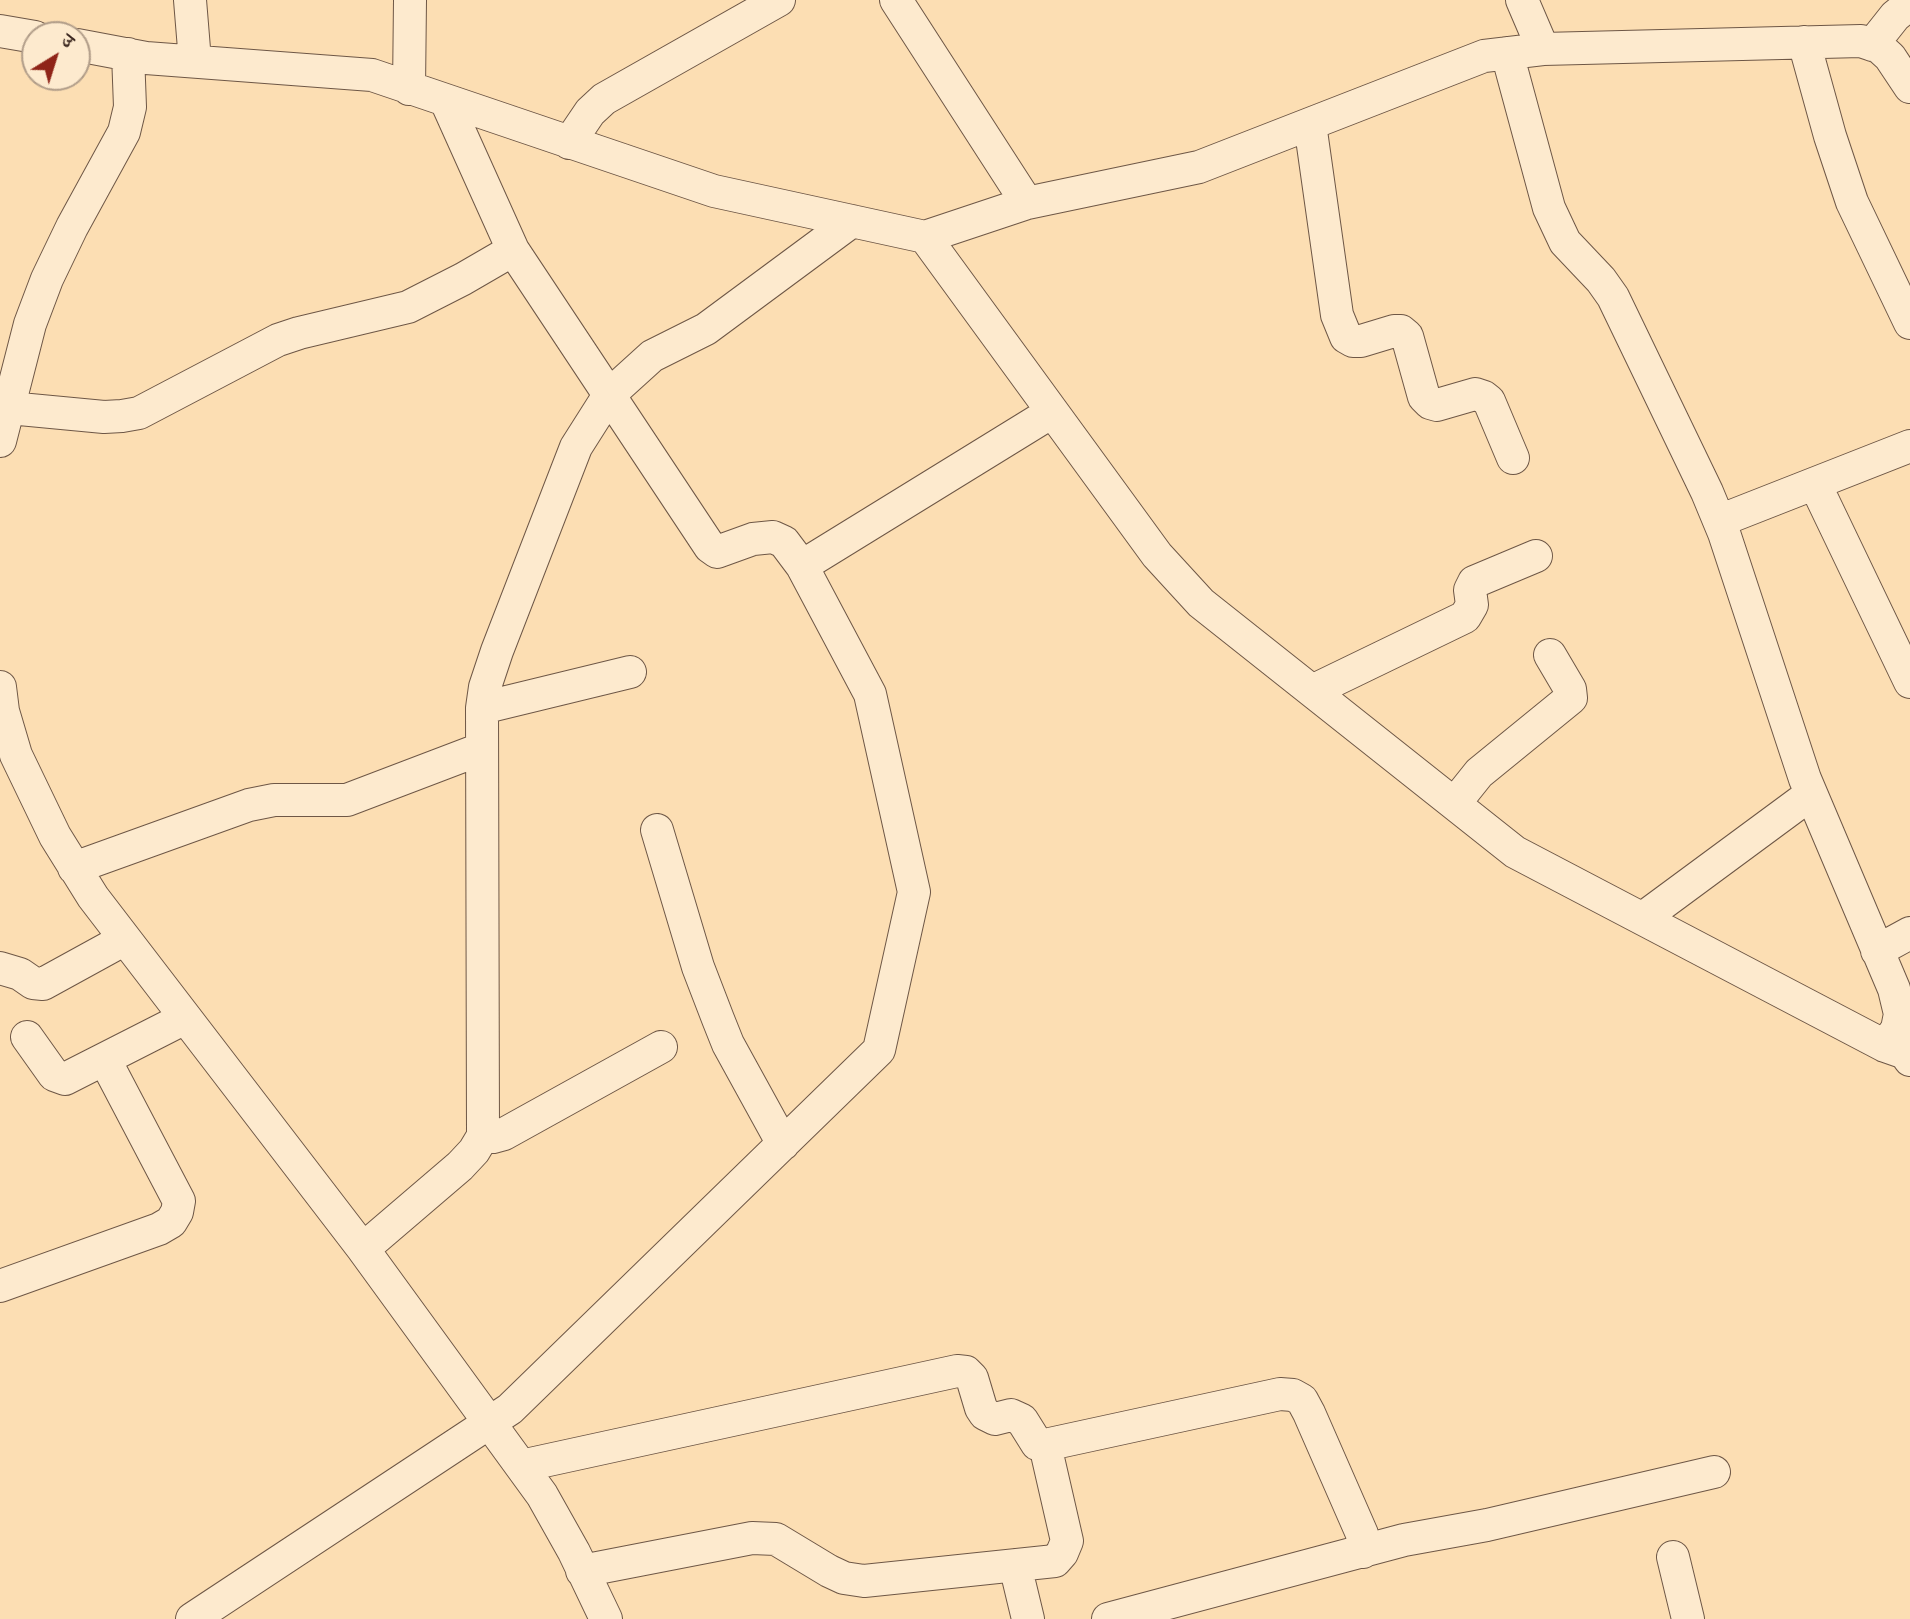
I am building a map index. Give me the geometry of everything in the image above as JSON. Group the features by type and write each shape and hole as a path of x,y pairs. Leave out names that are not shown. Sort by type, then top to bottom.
{"street":[{"path":"190,0 195,61"},
{"path":"409,89 411,0"},
{"path":"569,142 590,112 604,99 779,0"},
{"path":"896,0 1027,203"},
{"path":"1522,0 1543,49"},
{"path":"1872,45 1895,16 1910,4 1906,0"},
{"path":"0,31 21,35"},
{"path":"91,47 146,58 372,75 714,191 925,237 1027,203 1199,167 1484,56 1543,49 1861,41 1879,47 1910,87"},
{"path":"1804,42 1830,136 1852,202 1910,323"},
{"path":"1507,53 1556,225 1565,242 1601,280 1613,297 1719,521 1811,794 1894,989 1900,1014 1897,1029 1898,1053"},
{"path":"0,441 30,324 47,279 124,132 130,107 128,54"},
{"path":"204,1615 510,1409 879,1050 914,892 870,694 802,566 785,542 773,537 753,540 717,552 710,547 513,250 446,101"},
{"path":"1310,124 1337,315 1346,337 1361,341 1401,331 1406,336 1424,397 1437,405 1475,394 1489,401 1513,458"},
{"path":"363,1248 460,1166 483,1136 482,708 485,687 497,651 576,447 609,395 652,356 706,329 852,221"},
{"path":"925,237 1157,555 1201,603 1515,852 1898,1053"},
{"path":"9,408 104,417 139,413 278,340 408,307 513,250"},
{"path":"802,566 1052,412"},
{"path":"1719,521 1910,446"},
{"path":"1815,484 1910,682"},
{"path":"1312,691 1465,617 1472,606 1470,590 1474,582 1536,556"},
{"path":"1455,803 1479,774 1571,698 1570,689 1550,655"},
{"path":"482,708 629,672"},
{"path":"0,687 8,757 74,868 185,1018 363,1248 542,1495 606,1619"},
{"path":"74,868 249,805 274,800 347,800 481,749"},
{"path":"1643,918 1811,794"},
{"path":"657,830 698,967 728,1044 783,1144"},
{"path":"1877,951 1910,933"},
{"path":"0,968 20,974 33,983 43,984 125,939"},
{"path":"27,1037 54,1075 65,1079 185,1018"},
{"path":"483,1136 504,1134 662,1047"},
{"path":"0,1286 159,1228 171,1222 177,1212 179,1201 105,1060"},
{"path":"521,1466 957,1371 967,1372 972,1378 985,1414 995,1419 1011,1415 1022,1420 1037,1444 1045,1445 1280,1394 1293,1395 1302,1401 1309,1413 1362,1534 1363,1552"},
{"path":"582,1571 752,1538 776,1539 829,1571 845,1578 864,1581 1055,1561 1067,1541 1045,1445"},
{"path":"1108,1619 1404,1540 1487,1525 1714,1472"},
{"path":"1673,1557 1688,1619"},
{"path":"1015,1565 1028,1619"}]}
